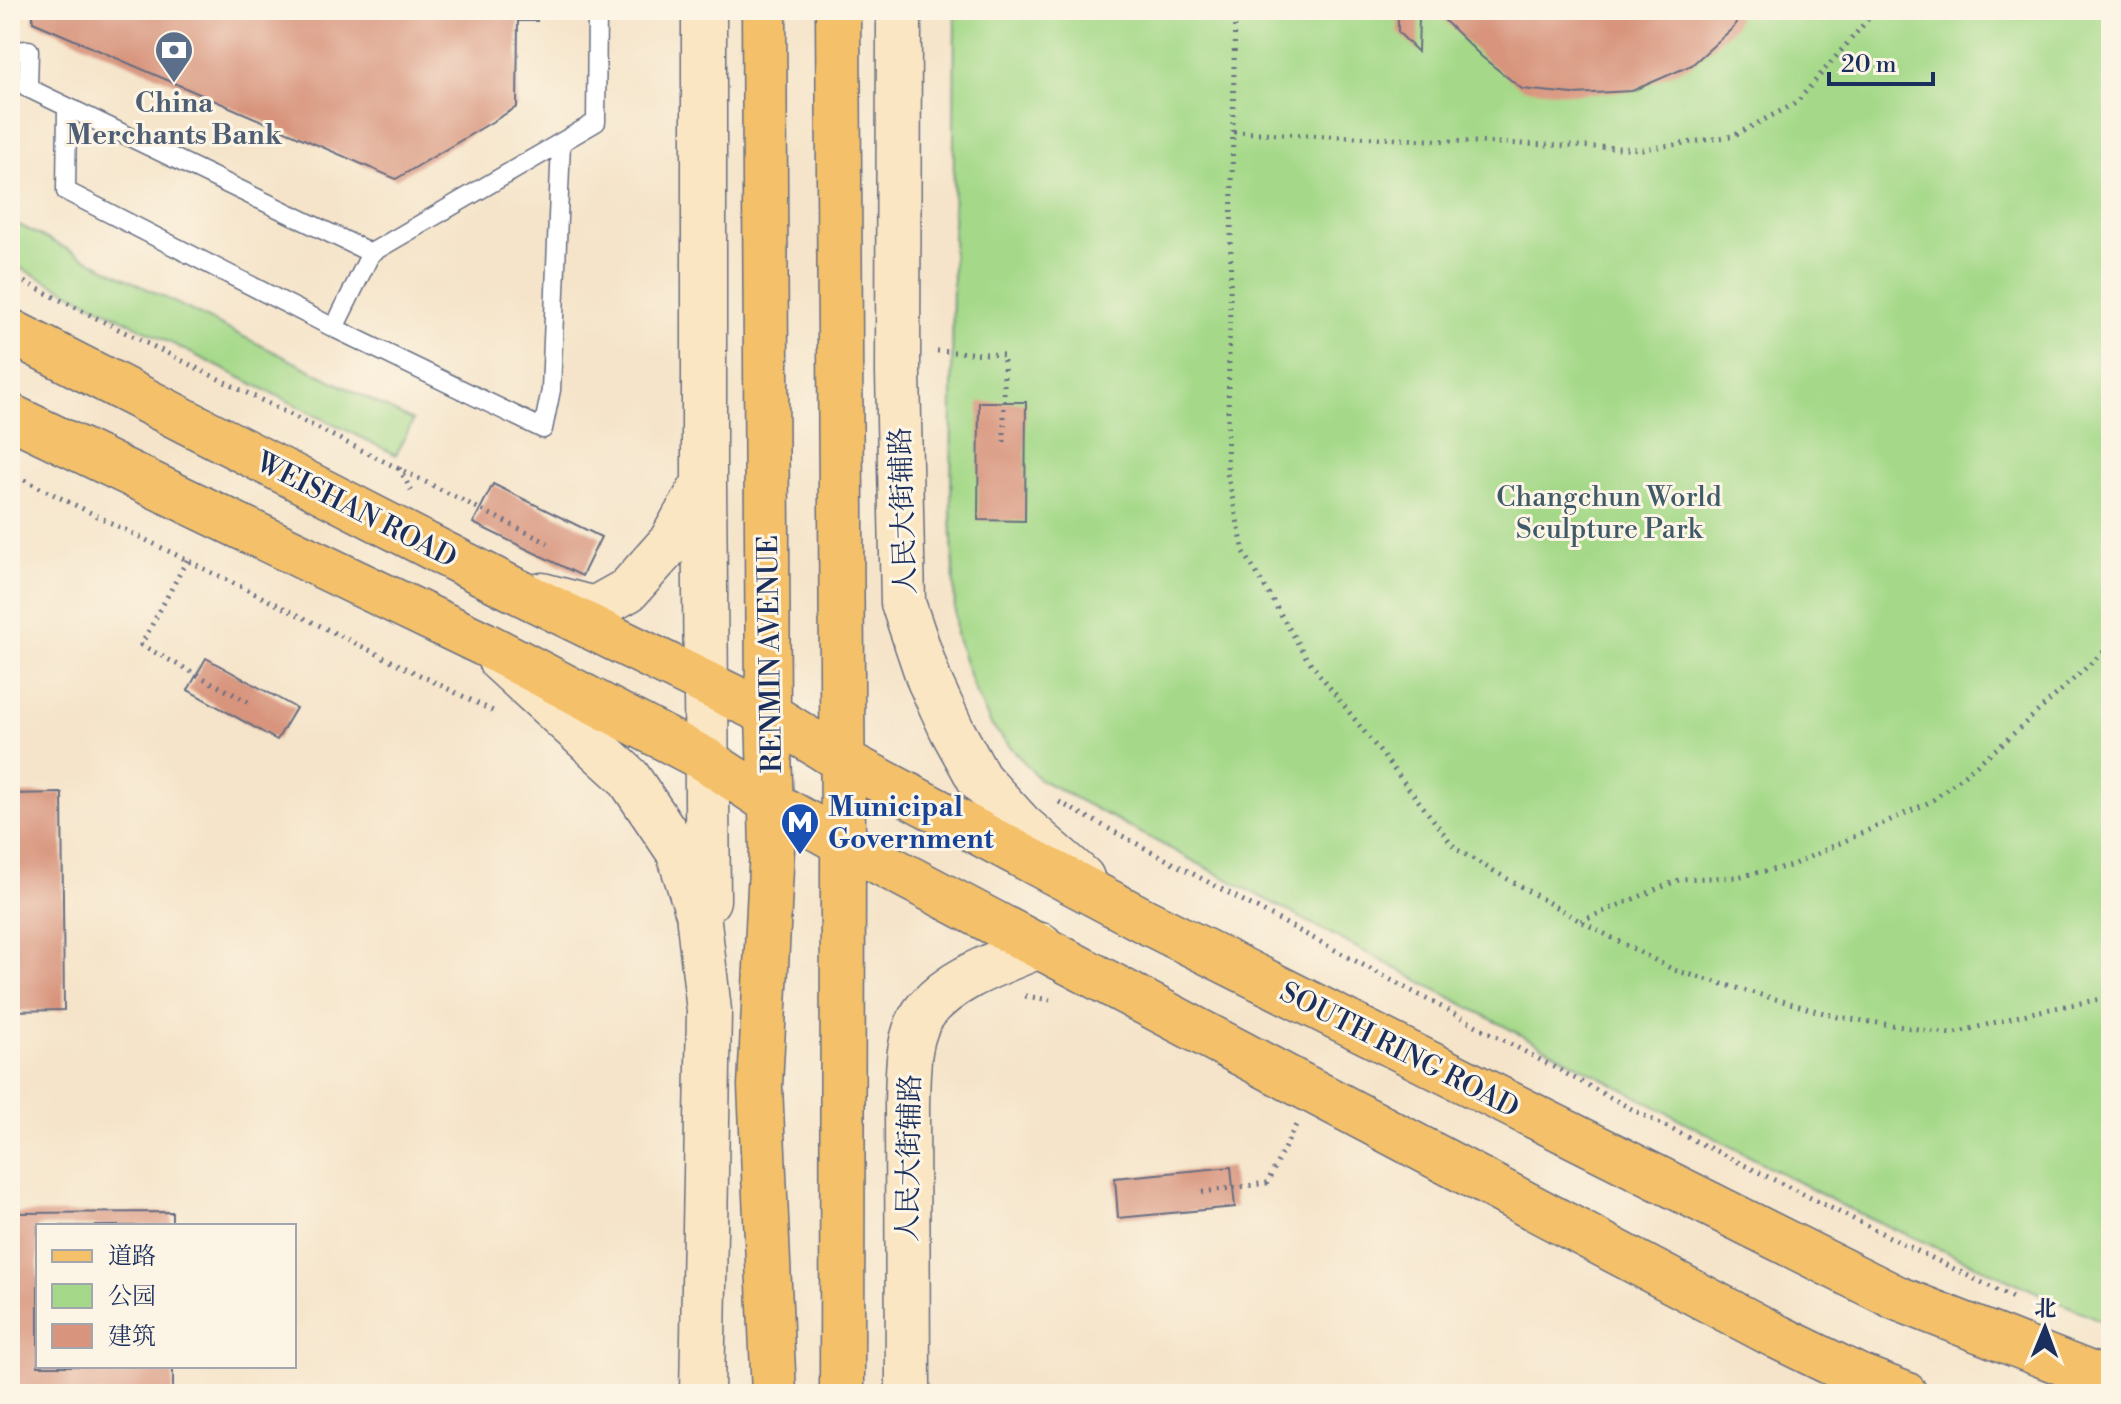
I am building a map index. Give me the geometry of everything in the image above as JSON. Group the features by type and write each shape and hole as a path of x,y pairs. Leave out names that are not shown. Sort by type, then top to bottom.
{"main road":[{"path":"702,1394 709,1011 704,10"},
{"name":"RENMIN AVENUE","path":"764,10 768,714 772,848 760,1086 774,1394"},
{"path":"838,10 840,759 843,843 842,1394"},
{"name":"人民大街辅路","path":"899,10 898,373 903,603 929,680 979,779 1046,847 1083,878 1143,920"},
{"name":"WEISHAN ROAD","path":"10,331 705,684"},
{"path":"10,416 484,644 706,760 771,803 843,843 1778,1337 1856,1375 1905,1394"},
{"path":"505,585 594,609 628,590 670,543 704,483"},
{"path":"484,644 628,777 678,851 698,913 709,1011"},
{"name":"SOUTH RING ROAD","path":"705,684 768,714 840,759 1143,920 1897,1298 2111,1382"},
{"name":"人民大街辅路","path":"908,1394 907,1105 909,1058 915,1034 926,1010 965,978 1041,945"}],"lane":[{"path":"334,328 371,253 596,122 597,10"},
{"path":"10,51 29,50 28,88 371,253"},
{"path":"67,107 66,191 334,328 543,429 551,390 561,143"}],"path":[{"path":"1235,10 1227,473 1244,552 1306,657 1456,849 1580,921 1674,970 1838,1017 1951,1034 2035,1012 2111,997"},
{"path":"1234,132 1644,149 1733,136 1796,103 1876,10"},
{"path":"10,275 548,543"},
{"path":"937,366 937,351 1004,355 1004,442"},
{"path":"399,468 416,500"},
{"path":"10,473 501,715"},
{"path":"187,560 141,645 250,703"},
{"path":"1580,921 1681,879 1736,877 1790,866 1932,801 2002,744 2111,645"},
{"path":"1059,802 1643,1115 2025,1304"},
{"path":"1011,997 1053,1000"},
{"path":"1202,1192 1267,1183 1297,1123 1284,1116"}],"green space":[{"name":"Changchun World Sculpture Park","path":"955,10 2111,10 2111,1325 1845,1207 1039,779 991,725 973,687 956,635 951,515"},
{"path":"10,90 13,222 413,421 396,455 10,263"}],"building":[{"path":"33,10 243,10 249,13 255,10 537,10 537,21 518,21 517,107 396,179 33,22"},
{"path":"1398,10 1741,10 1734,27 1692,65 1632,91 1573,94 1522,89 1482,57 1443,19 1419,18 1418,52 1398,32"},
{"path":"979,402 1026,402 1025,521 978,520"},
{"path":"493,484 601,537 582,576 473,523"},
{"path":"206,658 296,708 277,740 188,690"},
{"path":"62,793 64,1010 10,1011 10,794"},
{"path":"1231,1167 1235,1207 1118,1218 1115,1178"},
{"path":"172,1212 172,1224 36,1224 36,1368 173,1368 173,1394 10,1394 10,1213"}],"place":[{"name":"China Merchants Bank","path":"174,84"},
{"name":"Municipal Government","path":"800,856"}]}
